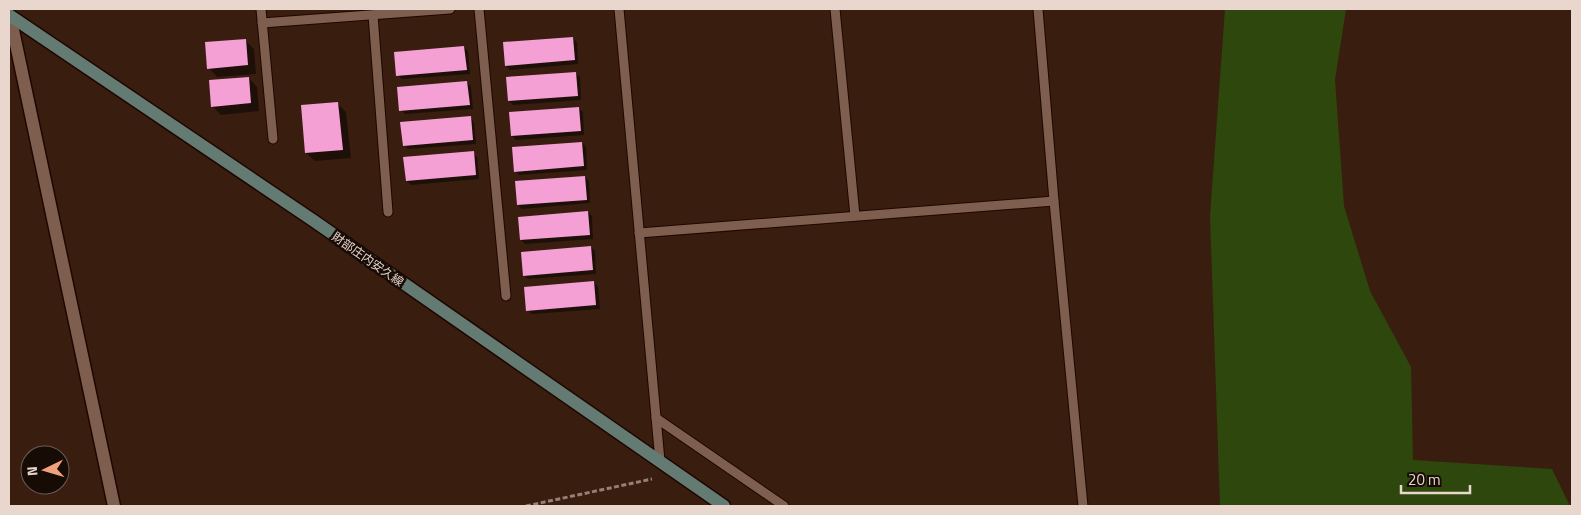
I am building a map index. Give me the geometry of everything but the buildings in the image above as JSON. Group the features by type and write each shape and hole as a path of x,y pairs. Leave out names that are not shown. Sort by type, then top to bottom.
{"main road":[{"name":"財部庄内安久線","path":"9,15 314,221 724,506"}],"street":[{"path":"9,15 114,506"}],"lane":[{"path":"261,9 273,139"},
{"path":"262,24 450,9"},
{"path":"479,9 506,296"},
{"path":"619,9 660,461"},
{"path":"835,9 855,216"},
{"path":"1038,9 1083,506"},
{"path":"373,15 388,212"},
{"path":"639,233 1054,201"},
{"path":"656,418 784,506"}],"path":[{"path":"526,506 677,474"}],"green space":[{"path":"1225,9 1346,9 1335,80 1344,206 1370,291 1411,367 1413,460 1552,469 1570,506 1220,506 1210,216"}]}
